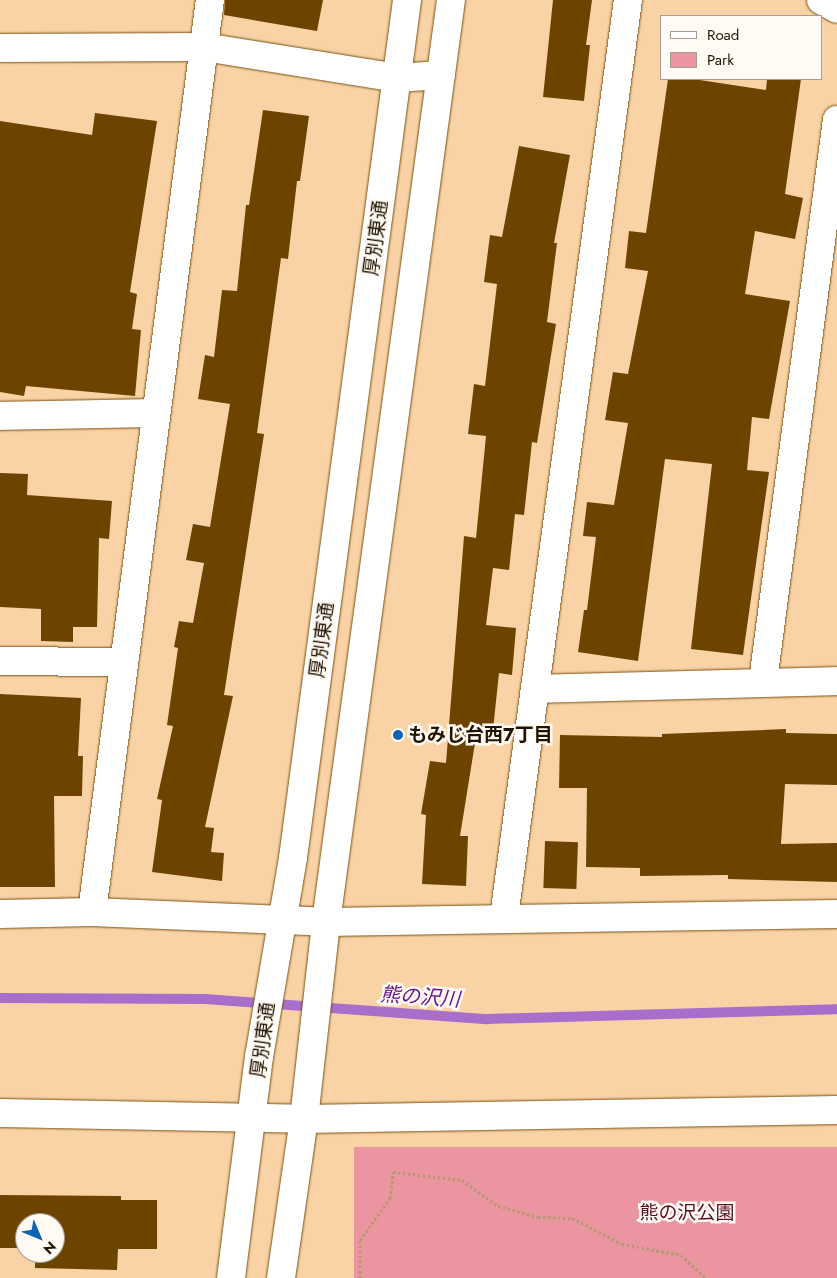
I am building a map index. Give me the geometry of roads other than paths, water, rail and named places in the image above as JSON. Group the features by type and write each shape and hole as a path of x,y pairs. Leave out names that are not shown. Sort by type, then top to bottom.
{"street":[{"path":"92,912 155,413 210,0"},
{"name":"厚別東通","path":"231,1278 253,1118 259,1057 282,920 407,0"},
{"path":"281,1278 304,1119 326,922 451,0"},
{"path":"504,917 537,688 628,0"},
{"path":"821,0 837,9"},
{"path":"0,48 204,48 397,78 441,75"},
{"path":"763,681 837,120"},
{"path":"0,416 155,413"},
{"path":"0,661 123,662"},
{"path":"537,688 763,681 837,681"},
{"path":"0,914 92,912 326,922 504,917 837,914"},
{"path":"0,1113 304,1119 837,1110"}],"waterway":[{"name":"熊の沢川","path":"0,998 205,999 487,1019 837,1009"}],"place":[{"name":"もみじ台西7丁目","path":"398,735"}],"park label":[{"name":"熊の沢公園","path":"687,1213"}]}
